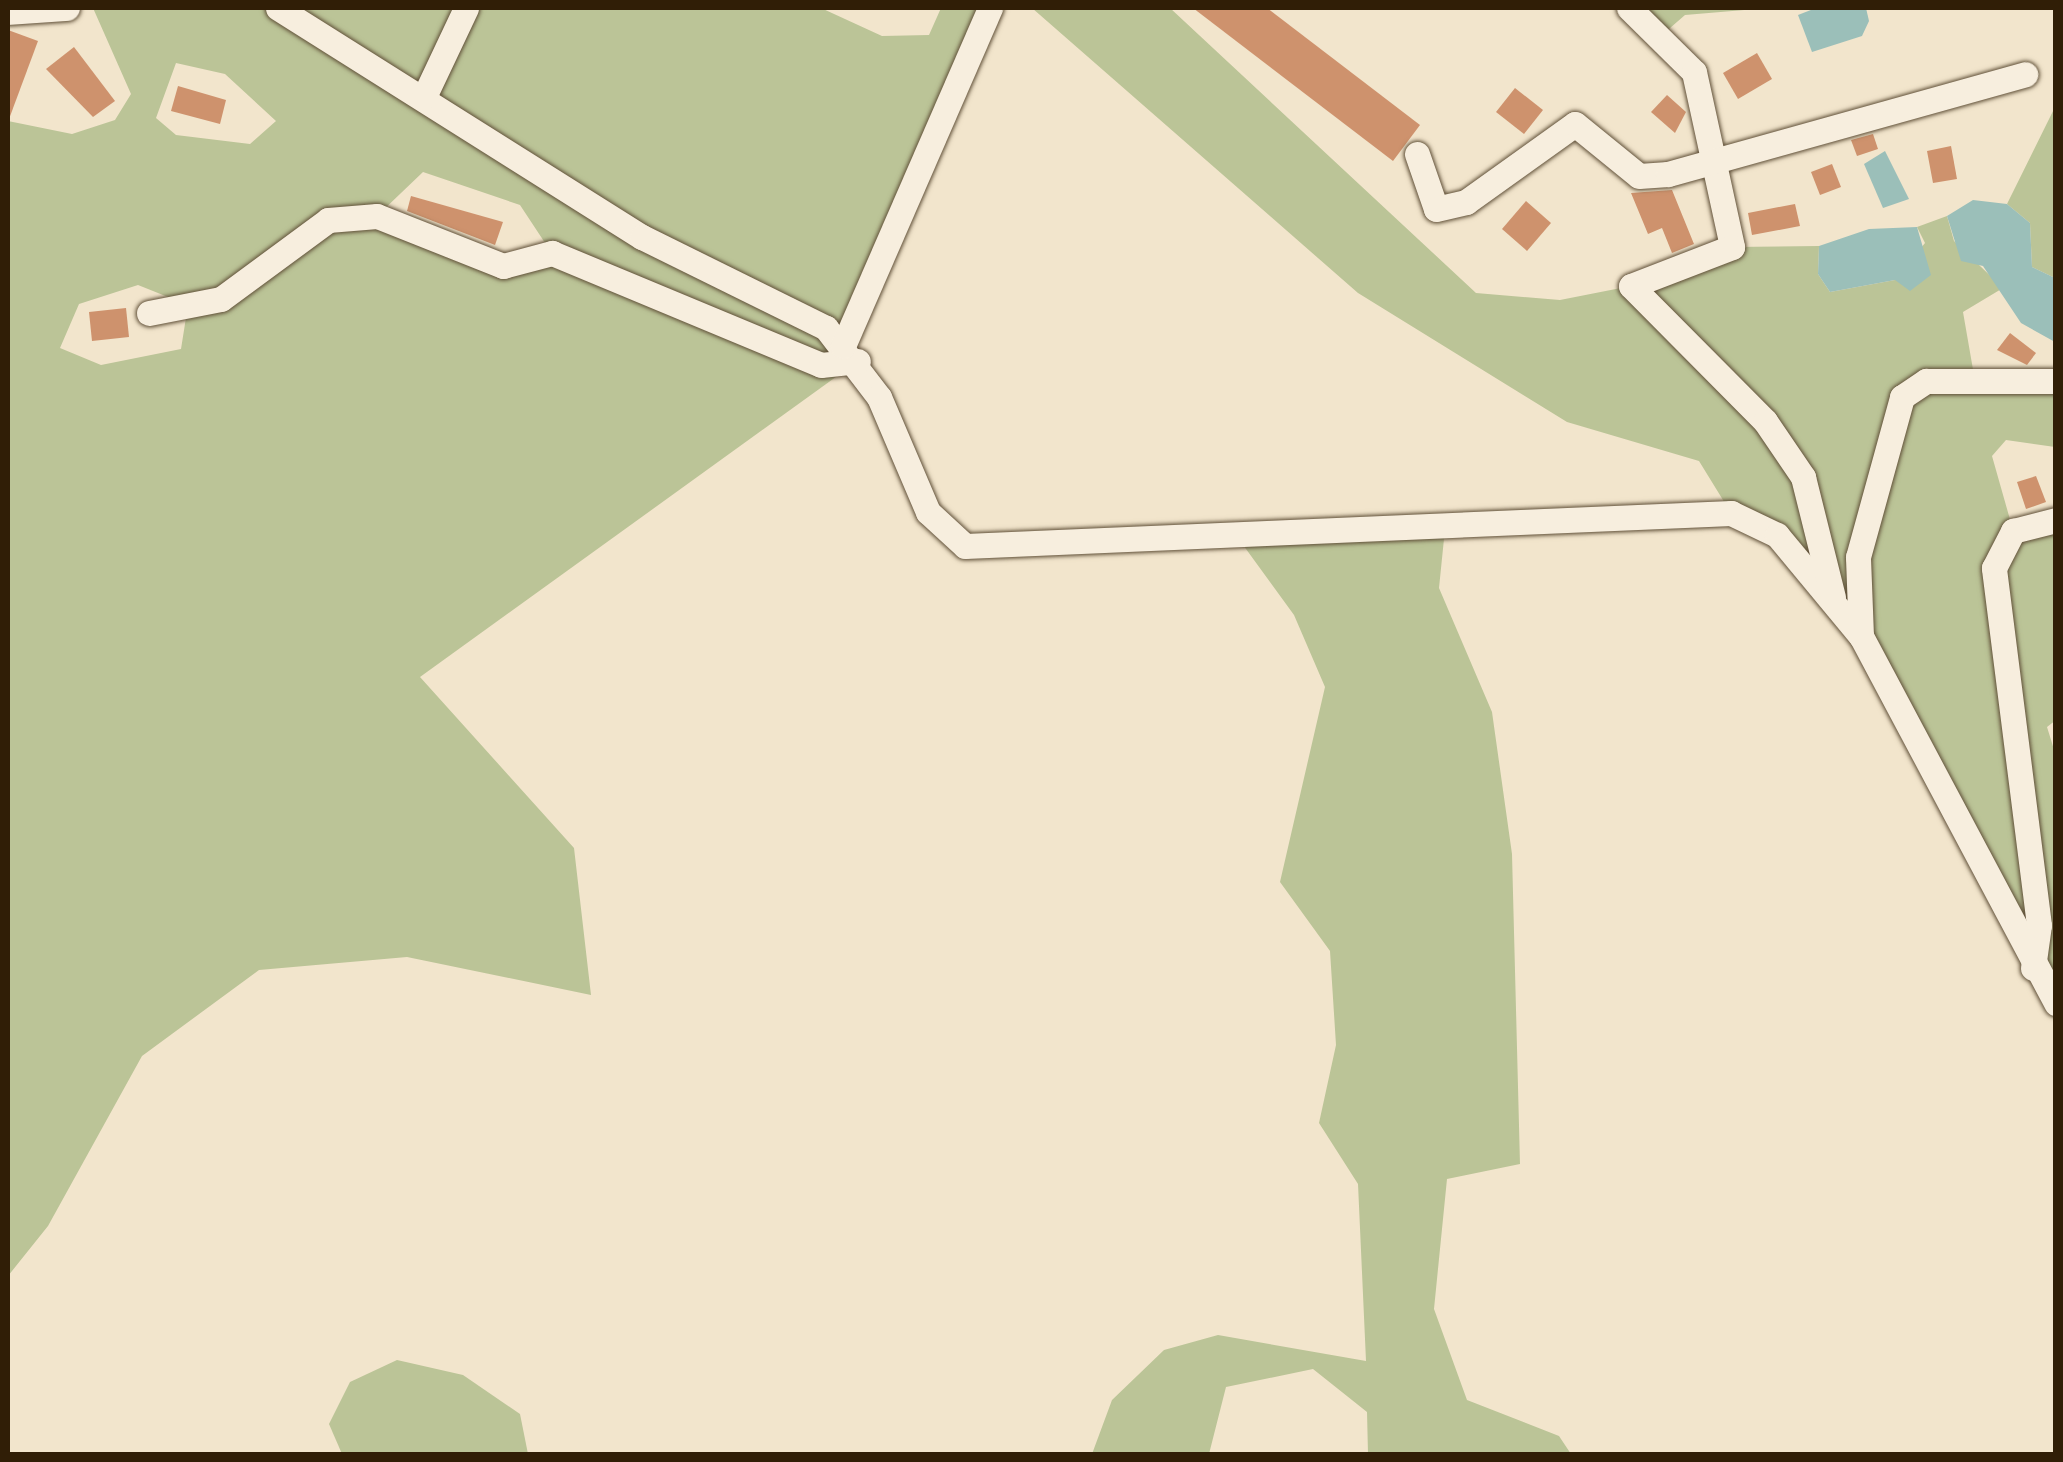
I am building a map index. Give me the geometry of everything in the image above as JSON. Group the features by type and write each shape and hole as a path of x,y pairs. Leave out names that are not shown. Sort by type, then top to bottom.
{"street":[{"path":"8,12 68,8"},
{"path":"278,8 642,237 826,328 850,354 914,488 965,546 1731,512 1777,535 1861,636 2033,968 2056,1003"},
{"path":"424,98 466,8"},
{"path":"149,313 221,299 328,220 377,216 503,266 552,253 822,365 850,354 990,8"},
{"path":"1629,8 1694,72 1708,108 1707,159 1732,247 1631,286 1765,421 1803,476 1834,604"},
{"path":"1418,154 1436,210 1466,202 1575,124 1639,176 2025,74"},
{"path":"1861,636 1858,557 1902,397 1926,381 2054,381"},
{"path":"2033,968 2039,925 1994,568 2013,530 2056,520"}],"green space":[{"path":"93,8 821,8 882,36 929,35 941,8 990,8 844,346 858,361 420,677 574,848 591,995 407,957 259,970 142,1056 48,1226 8,1276 8,121 72,134 115,120 131,94","holes":["176,63 225,74 276,121 250,144 176,135 156,118","423,172 520,205 551,252 503,266 378,215","138,285 188,305 181,349 101,365 60,348 79,304"]},
{"path":"1032,8 1170,8 1476,293 1560,300 1631,286 1732,247 1819,246 1818,274 1830,292 1895,280 1925,243 1917,227 1947,216 1954,241 2003,288 1963,312 1975,381 2055,382 2055,447 2006,440 1992,456 2013,530 2055,520 2056,720 2047,727 2056,756 2055,1003 1861,636 1777,535 1731,513 1699,461 1567,422 1358,293"},
{"path":"1629,8 1768,8 1685,15 1662,35"},
{"path":"2055,107 2055,278 2032,267 2030,223 2007,204"},
{"path":"1445,529 1439,588 1492,712 1512,854 1520,1164 1447,1179 1434,1309 1467,1400 1559,1436 1571,1454 1368,1454 1367,1412 1313,1369 1226,1387 1209,1454 1092,1454 1112,1400 1164,1350 1218,1335 1366,1361 1358,1184 1319,1123 1336,1045 1330,951 1280,882 1325,687 1294,615 1238,538"},
{"path":"397,1360 463,1375 520,1414 528,1454 342,1454 329,1424 350,1382"}],"water":[{"path":"1816,8 1866,8 1869,21 1862,36 1812,52 1798,15"},
{"path":"1885,151 1909,199 1883,208 1864,164"},
{"path":"1973,200 2007,204 2030,223 2032,267 2055,278 2055,342 2021,323 1983,266 1961,261 1947,216"},
{"path":"1917,227 1931,275 1910,291 1895,280 1830,292 1818,274 1819,246 1869,229"}],"building":[{"path":"1193,8 1267,8 1420,125 1393,161"},
{"path":"8,30 38,41 9,119 8,119"},
{"path":"74,47 115,101 93,117 46,69"},
{"path":"1757,53 1772,79 1738,99 1723,73"},
{"path":"178,86 226,100 220,124 171,111"},
{"path":"1515,88 1543,110 1524,134 1496,112"},
{"path":"1667,95 1686,112 1675,133 1651,112"},
{"path":"1873,134 1878,149 1857,156 1851,140"},
{"path":"1951,146 1957,179 1933,183 1927,151"},
{"path":"1832,164 1841,187 1820,195 1811,172"},
{"path":"1672,190 1694,244 1672,253 1662,228 1648,234 1631,193"},
{"path":"411,196 503,222 495,245 407,211"},
{"path":"1526,201 1551,223 1527,251 1502,229"},
{"path":"1795,204 1800,226 1752,235 1748,213"},
{"path":"126,308 129,337 92,341 89,312"},
{"path":"2010,333 2036,353 2027,365 1997,350"},
{"path":"2036,476 2046,502 2026,509 2017,482"}]}
